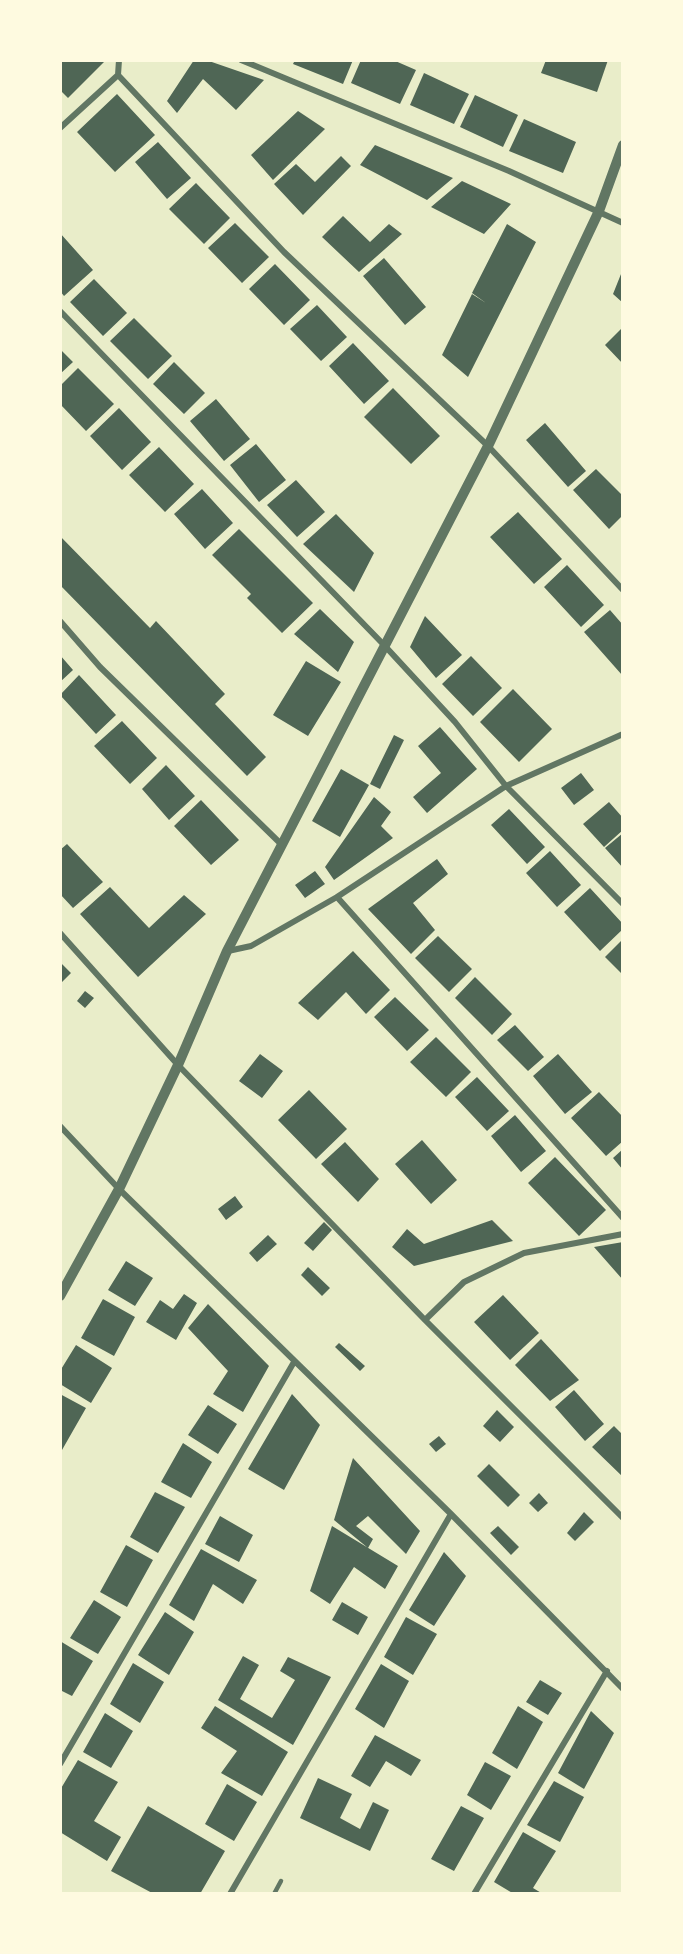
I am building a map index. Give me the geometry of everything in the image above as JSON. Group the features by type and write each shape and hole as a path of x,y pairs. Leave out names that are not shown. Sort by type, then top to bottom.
{"street":[{"path":"60,128 118,75 119,60"},
{"path":"241,60 498,166 623,223"},
{"path":"118,75 284,252 488,446 623,590"},
{"path":"60,1296 119,1189 178,1065 227,951 488,446 599,211 623,145"},
{"path":"60,311 384,645 455,722 506,786 623,904"},
{"path":"60,621 100,667 281,844"},
{"path":"227,951 250,946 337,897 411,851 506,786 623,734"},
{"path":"337,897 623,1218"},
{"path":"60,933 178,1065 425,1320 623,1518"},
{"path":"60,1126 119,1189 451,1514 623,1689"},
{"path":"425,1320 464,1282 524,1253 623,1234"},
{"path":"60,1764 294,1362"},
{"path":"230,1894 451,1514"},
{"path":"474,1894 607,1671"}],"lane":[{"path":"274,1894 281,1881"}],"building":[{"path":"60,60 106,60 68,98 60,90"},
{"path":"194,60 206,60 264,80 236,110 203,79 177,113 167,101"},
{"path":"295,60 353,60 343,84 293,64"},
{"path":"361,60 393,60 416,70 400,104 351,83"},
{"path":"546,60 608,60 597,92 541,73"},
{"path":"424,73 469,94 454,124 410,105"},
{"path":"117,94 155,135 115,172 77,132"},
{"path":"475,95 518,115 503,147 460,127"},
{"path":"298,111 325,129 273,180 251,155"},
{"path":"524,119 576,142 563,173 509,151"},
{"path":"158,142 191,178 167,199 135,162"},
{"path":"375,145 453,178 427,200 360,165"},
{"path":"341,156 351,166 303,215 274,184 296,164 315,182"},
{"path":"462,181 511,204 484,234 431,207"},
{"path":"196,183 230,218 204,244 169,209"},
{"path":"343,216 370,242 389,224 402,234 359,272 322,237"},
{"path":"235,223 269,257 242,283 208,248"},
{"path":"507,224 536,242 468,377 442,355 472,294 486,303 472,293"},
{"path":"60,233 93,270 64,296 60,291"},
{"path":"384,258 426,307 405,325 363,276"},
{"path":"275,264 310,300 284,325 249,289"},
{"path":"623,269 623,303 613,294"},
{"path":"94,279 127,313 103,336 70,302"},
{"path":"317,305 347,337 321,361 290,329"},
{"path":"134,318 172,356 148,379 110,341"},
{"path":"623,327 623,364 605,345"},
{"path":"353,343 389,381 364,404 329,366"},
{"path":"60,349 73,362 60,374"},
{"path":"174,362 205,393 184,414 153,384"},
{"path":"78,368 114,404 86,431 60,404 60,386"},
{"path":"393,388 440,436 411,464 364,417"},
{"path":"216,399 250,439 224,461 190,421"},
{"path":"119,408 151,442 122,470 90,436"},
{"path":"545,423 586,471 568,487 526,440"},
{"path":"256,444 286,480 259,502 230,465"},
{"path":"159,447 194,484 165,512 129,475"},
{"path":"596,469 623,496 623,515 609,529 573,490"},
{"path":"296,480 325,512 297,537 267,505"},
{"path":"202,489 233,523 205,549 174,514"},
{"path":"518,512 562,559 534,584 490,537"},
{"path":"336,514 374,553 354,592 303,544"},
{"path":"239,529 313,603 282,633 247,598 251,594 212,555"},
{"path":"60,536 150,628 156,621 225,694 215,704 266,757 247,776 60,585"},
{"path":"567,565 604,605 581,627 544,587"},
{"path":"320,609 354,642 338,672 294,634"},
{"path":"610,610 623,625 622,675 584,632"},
{"path":"425,616 462,655 436,678 410,647"},
{"path":"60,655 73,670 60,682"},
{"path":"471,656 502,688 473,716 442,684"},
{"path":"306,661 341,682 308,736 273,715"},
{"path":"79,675 116,715 96,734 60,695"},
{"path":"513,689 552,729 519,762 480,722"},
{"path":"122,721 157,758 130,784 94,746"},
{"path":"440,727 477,769 427,813 413,797 441,773 418,746"},
{"path":"394,735 404,740 380,789 370,784"},
{"path":"166,765 195,796 169,820 142,789"},
{"path":"341,769 369,785 340,837 312,821"},
{"path":"581,773 594,790 574,805 561,788"},
{"path":"374,797 391,812 381,826 393,838 334,880 325,867"},
{"path":"201,800 239,840 211,865 174,826"},
{"path":"609,802 623,818 623,830 604,847 583,824"},
{"path":"509,809 545,847 527,864 491,825"},
{"path":"623,833 623,868 605,848"},
{"path":"67,844 103,882 73,908 60,894 60,850"},
{"path":"550,851 581,885 557,907 526,873"},
{"path":"437,859 448,874 413,903 435,930 411,954 368,909"},
{"path":"315,871 325,884 305,898 295,885"},
{"path":"110,887 149,928 184,895 206,914 138,977 80,914"},
{"path":"590,888 623,924 623,929 600,951 564,912"},
{"path":"438,936 472,969 449,992 415,958"},
{"path":"623,939 623,975 605,957"},
{"path":"353,951 390,990 366,1014 346,992 318,1020 298,1003"},
{"path":"60,962 71,973 60,984"},
{"path":"475,977 512,1014 492,1035 455,998"},
{"path":"85,991 94,998 85,1008 77,1001"},
{"path":"395,997 429,1030 407,1051 374,1017"},
{"path":"515,1025 544,1057 528,1071 497,1040"},
{"path":"436,1037 471,1072 446,1097 410,1062"},
{"path":"260,1054 283,1071 262,1098 239,1081"},
{"path":"558,1054 592,1092 565,1114 533,1076"},
{"path":"477,1077 509,1111 487,1131 455,1097"},
{"path":"309,1090 347,1129 316,1159 278,1120"},
{"path":"599,1092 623,1117 623,1141 606,1156 571,1118"},
{"path":"515,1115 546,1151 521,1172 491,1136"},
{"path":"422,1140 457,1180 431,1204 395,1164"},
{"path":"345,1142 379,1179 358,1202 321,1164"},
{"path":"623,1149 623,1170 613,1158"},
{"path":"555,1157 606,1210 579,1236 528,1183"},
{"path":"235,1196 243,1207 226,1220 218,1209"},
{"path":"492,1220 513,1241 414,1266 392,1247 407,1229 424,1244"},
{"path":"324,1222 332,1230 313,1251 304,1243"},
{"path":"268,1235 277,1244 257,1262 249,1253"},
{"path":"623,1242 623,1280 594,1247"},
{"path":"126,1261 153,1278 135,1306 108,1290"},
{"path":"308,1267 330,1288 322,1296 301,1275"},
{"path":"184,1294 197,1303 176,1340 146,1322 160,1300 173,1309"},
{"path":"503,1295 539,1333 510,1360 474,1322"},
{"path":"103,1299 135,1317 114,1356 81,1338"},
{"path":"208,1304 269,1366 243,1412 213,1394 228,1371 188,1328"},
{"path":"541,1339 579,1380 550,1401 515,1365"},
{"path":"339,1343 365,1366 360,1371 335,1347"},
{"path":"76,1345 112,1368 91,1403 60,1384 60,1371"},
{"path":"574,1390 604,1424 585,1441 555,1407"},
{"path":"60,1394 86,1408 62,1450 60,1449"},
{"path":"292,1394 320,1425 284,1490 248,1469"},
{"path":"208,1405 237,1424 218,1454 188,1435"},
{"path":"497,1410 514,1427 500,1442 483,1426"},
{"path":"614,1426 623,1435 623,1477 592,1447"},
{"path":"439,1436 446,1444 436,1452 429,1444"},
{"path":"183,1443 212,1462 191,1498 161,1482"},
{"path":"353,1458 420,1531 406,1554 368,1516 356,1526 373,1539 368,1548 334,1520"},
{"path":"489,1464 520,1495 508,1507 477,1476"},
{"path":"155,1492 185,1507 158,1553 130,1537"},
{"path":"539,1493 548,1503 538,1512 529,1503"},
{"path":"584,1512 594,1522 575,1541 567,1533"},
{"path":"220,1516 253,1535 239,1562 205,1544"},
{"path":"332,1526 398,1566 385,1589 354,1567 330,1604 310,1591"},
{"path":"498,1526 519,1547 511,1555 490,1533"},
{"path":"126,1545 153,1560 127,1607 100,1592"},
{"path":"201,1549 257,1580 243,1604 213,1584 194,1621 169,1605"},
{"path":"444,1552 466,1576 434,1626 409,1610"},
{"path":"94,1600 121,1617 98,1654 70,1638"},
{"path":"342,1602 368,1617 358,1635 332,1620"},
{"path":"165,1612 194,1632 169,1675 138,1655"},
{"path":"406,1617 437,1634 413,1675 384,1657"},
{"path":"60,1641 93,1661 72,1696 60,1690"},
{"path":"243,1656 259,1665 240,1699 272,1718 295,1680 280,1671 288,1657 331,1677 293,1745 218,1700"},
{"path":"133,1663 164,1682 140,1723 110,1704"},
{"path":"381,1664 409,1681 384,1728 355,1709"},
{"path":"540,1680 562,1693 548,1715 526,1702"},
{"path":"215,1706 288,1752 262,1796 221,1773 237,1751 201,1728"},
{"path":"518,1706 543,1722 517,1769 492,1753"},
{"path":"591,1711 614,1733 584,1789 558,1773"},
{"path":"105,1713 133,1731 111,1768 83,1752"},
{"path":"375,1735 421,1760 411,1776 386,1761 370,1787 351,1776"},
{"path":"78,1760 118,1782 94,1821 121,1837 107,1861 60,1832 60,1790"},
{"path":"485,1762 511,1776 491,1810 467,1795"},
{"path":"318,1778 352,1794 340,1818 360,1829 373,1802 389,1810 370,1851 300,1818"},
{"path":"554,1781 584,1797 560,1842 527,1825"},
{"path":"227,1784 257,1802 234,1841 205,1824"},
{"path":"148,1806 225,1851 200,1894 154,1894 111,1871"},
{"path":"461,1806 484,1818 454,1871 431,1859"},
{"path":"523,1832 556,1851 533,1888 543,1894 514,1894 494,1882"}]}
